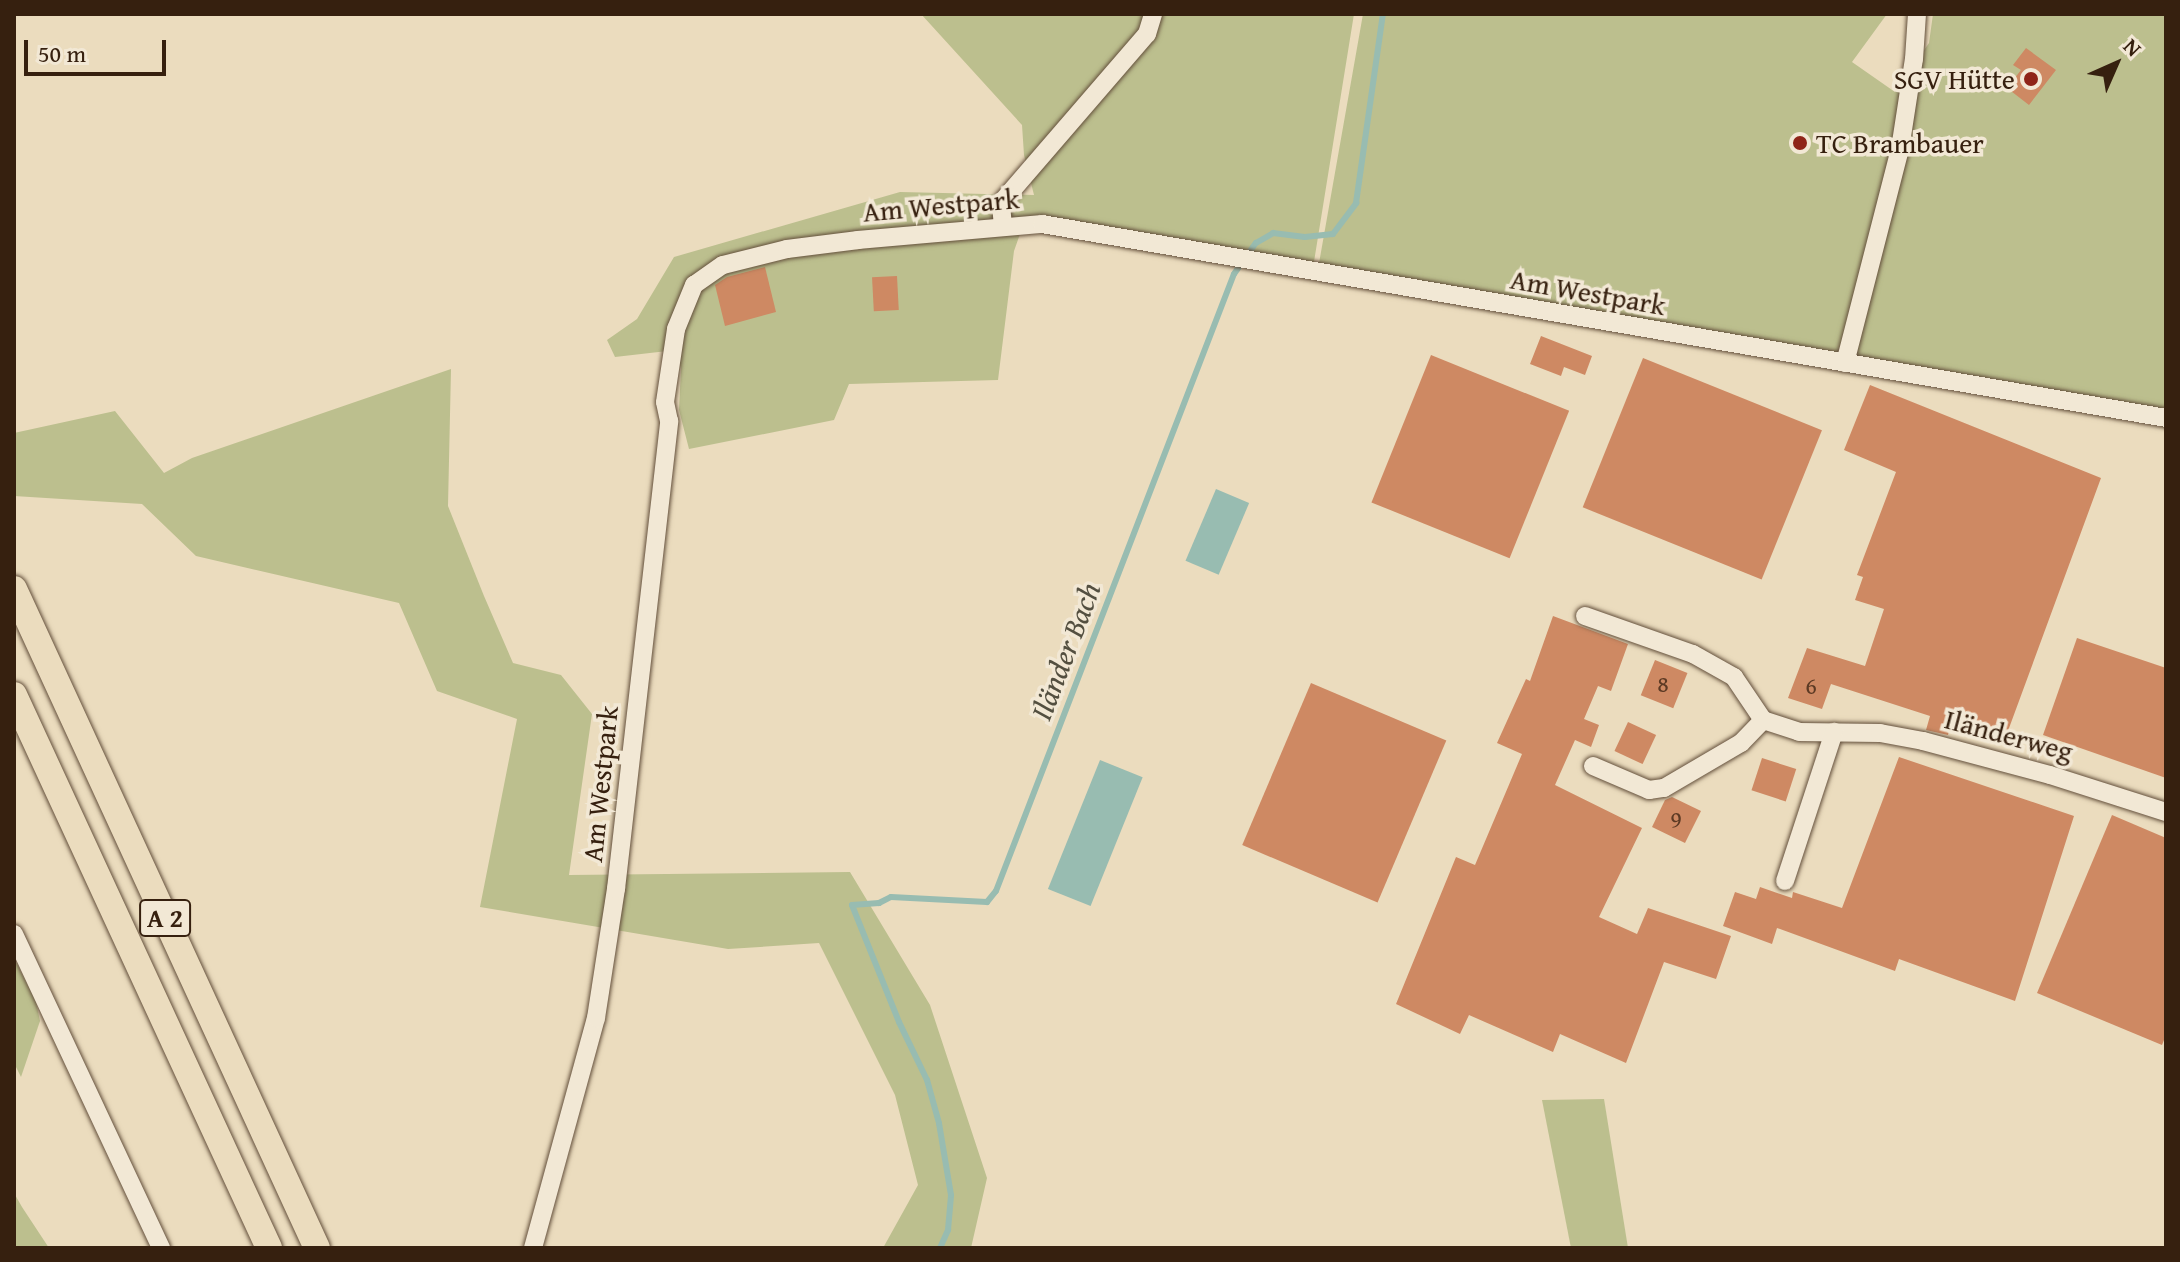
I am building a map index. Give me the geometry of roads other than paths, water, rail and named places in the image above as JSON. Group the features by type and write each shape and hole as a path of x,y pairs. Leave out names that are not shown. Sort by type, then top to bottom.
{"highway":[{"name":"A 2","path":"14,589 317,1248"},
{"name":"A 2","path":"14,695 269,1248"}],"street":[{"path":"1003,227 1001,203 1147,34 1153,14"},
{"path":"1845,363 1900,149 1914,59 1917,14"},
{"name":"Am Westpark","path":"533,1248 596,1018 616,889 667,437 665,402 676,329 694,285 723,265 787,249 938,230 1042,224 2166,418"},
{"path":"1585,616 1693,654 1734,677 1763,720 1741,743 1664,788 1649,790 1593,766"},
{"name":"Iländerweg","path":"1763,720 1799,732 1880,733 1923,741 2050,775 2166,812"},
{"path":"1785,881 1834,732"},
{"path":"14,934 161,1248"}],"water":[{"path":"1216,489 1249,503 1219,575 1186,561"},
{"path":"1100,760 1143,777 1091,906 1048,889"}],"waterway":[{"name":"Iländer Bach","path":"940,1248 948,1230 951,1195 939,1123 927,1080 899,1022 852,905 879,903 891,897 987,902 996,891 1234,274 1256,243 1273,233 1305,237 1333,234 1356,203 1383,14"}],"place":[{"name":"SGV Hütte","path":"2031,79"},
{"name":"TC Brambauer","path":"1800,143"}]}
